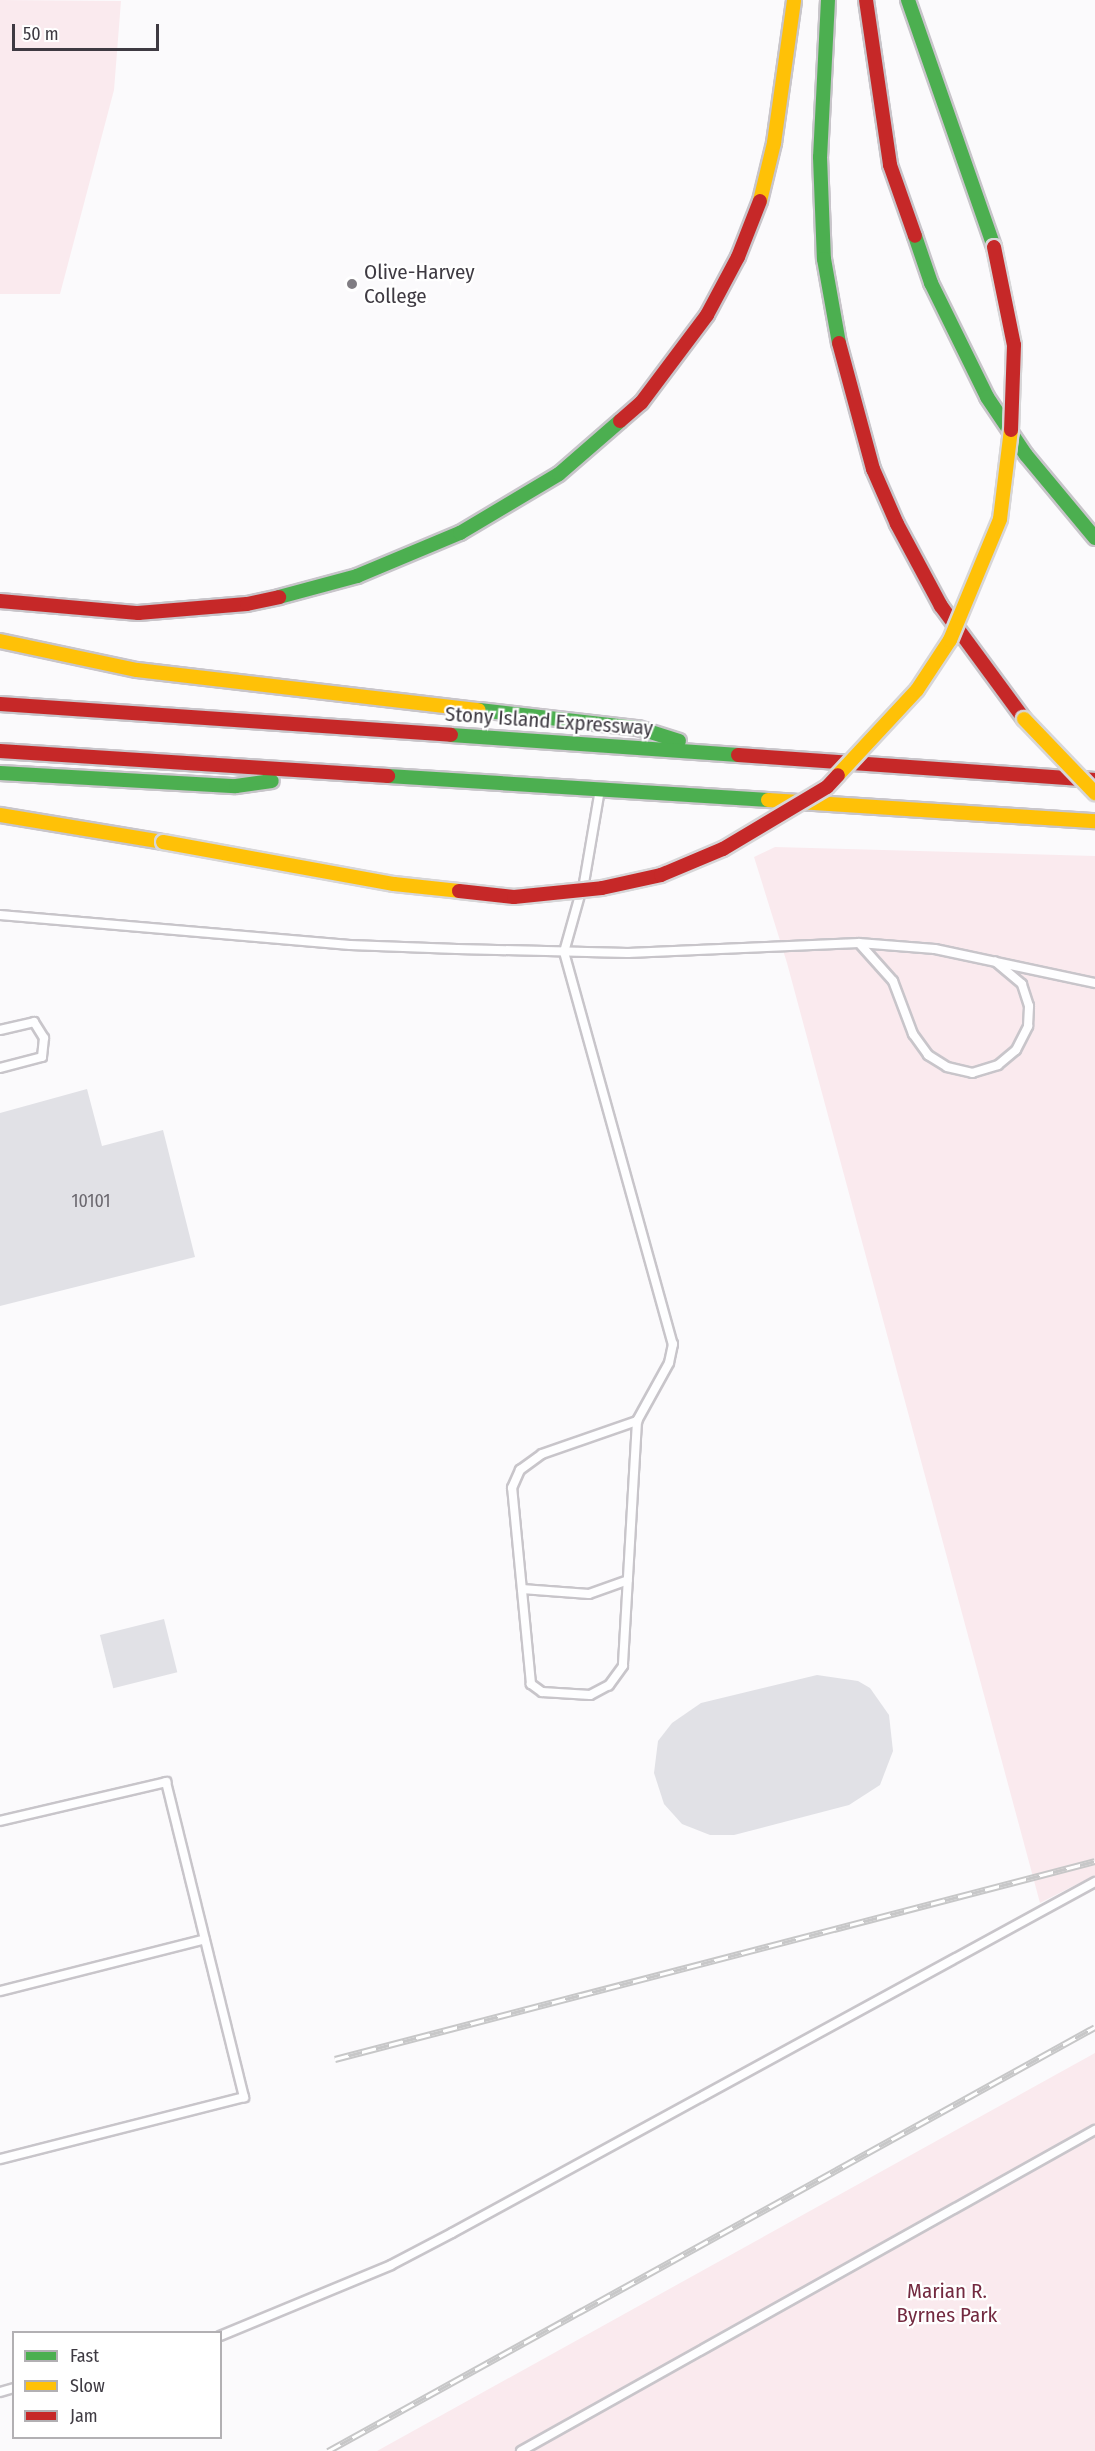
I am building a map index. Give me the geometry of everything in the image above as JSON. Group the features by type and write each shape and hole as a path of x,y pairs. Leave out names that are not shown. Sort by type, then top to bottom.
{"highway":[{"path":"0,601 138,613 236,605 304,591 357,576 460,533 559,474 648,395 707,315 738,257 758,207 774,142 794,0"},
{"path":"828,0 820,157 824,259 843,363 873,469 897,524 941,606 1024,719 1095,793"},
{"path":"866,0 890,165 931,283 987,396 1026,455 1095,538"},
{"path":"0,815 394,884 514,897 602,888 661,875 723,849 827,787 917,690 950,640 978,581 1000,519 1015,401 1014,345 994,247 908,0"},
{"path":"0,641 137,670 638,728 714,753"},
{"name":"Stony Island Expressway","path":"0,704 1095,780"},
{"path":"0,751 1095,821"},
{"path":"0,773 236,786 329,773"}],"lane":[{"path":"600,790 590,864 564,952 673,1344 669,1363 637,1421 623,1666 609,1685 590,1695 542,1692 531,1684 512,1488 520,1470 542,1454 637,1421"},
{"path":"0,915 350,945 564,952 860,944 934,949 1095,983"},
{"path":"860,944 893,981 913,1034 928,1055 947,1067 972,1073 998,1065 1016,1050 1028,1026 1029,1006 1022,984 995,961"},
{"path":"0,1030 34,1022 44,1038 42,1057 0,1068"},
{"path":"522,1588 589,1594 628,1580"},
{"path":"0,1821 166,1782 244,2097 0,2159"},
{"path":"222,2335 348,2284 453,2233 1095,1882"},
{"path":"0,1991 205,1939"},
{"path":"521,2451 1095,2130"}],"green space":[{"path":"0,0 121,1 114,90 60,294 0,294"},
{"path":"775,847 1095,856 1095,1875 1040,1903 787,963 754,857"},
{"name":"Marian R. Byrnes Park","path":"1095,2053 1095,2451 377,2451"}],"building":[{"path":"87,1089 102,1146 163,1130 195,1257 0,1306 0,1113"},
{"path":"164,1619 177,1672 113,1688 100,1635"},
{"path":"817,1675 858,1681 870,1688 889,1715 893,1751 880,1785 849,1805 734,1835 710,1835 682,1824 664,1804 654,1773 658,1741 672,1723 701,1703"}],"railway":[{"path":"335,2059 1095,1861"},
{"path":"328,2451 1095,2027"}],"traffic: fast":[{"path":"828,0 820,157 824,259 839,343"},
{"path":"908,0 994,247"},
{"path":"915,236 931,283 987,397 1026,455 1095,538"},
{"path":"279,597 357,576 460,533 559,474 620,421"},
{"path":"479,710 638,728 679,741"},
{"path":"451,735 738,755"},
{"path":"0,773 236,786 272,781"},
{"path":"388,776 768,800"}],"traffic: slow":[{"path":"760,201 774,143 794,0"},
{"path":"838,775 917,690 950,640 1000,519 1011,430"},
{"path":"0,641 137,670 479,710"},
{"path":"1024,719 1095,793"},
{"path":"768,800 1095,821"},
{"path":"0,815 163,842"},
{"path":"163,842 394,884 459,891"}],"traffic: jam":[{"path":"866,0 890,165 915,236"},
{"path":"620,421 641,403 707,315 738,257 760,201"},
{"path":"994,247 1014,345 1011,430"},
{"path":"839,343 873,469 897,524 941,606 1024,719"},
{"path":"0,601 138,613 247,604 279,597"},
{"path":"0,704 451,735"},
{"path":"0,751 388,776"},
{"path":"738,755 1095,780"},
{"path":"459,891 514,897 602,888 661,875 723,849 827,787 838,775"}],"place":[{"name":"Olive-Harvey College","path":"352,284"}]}
